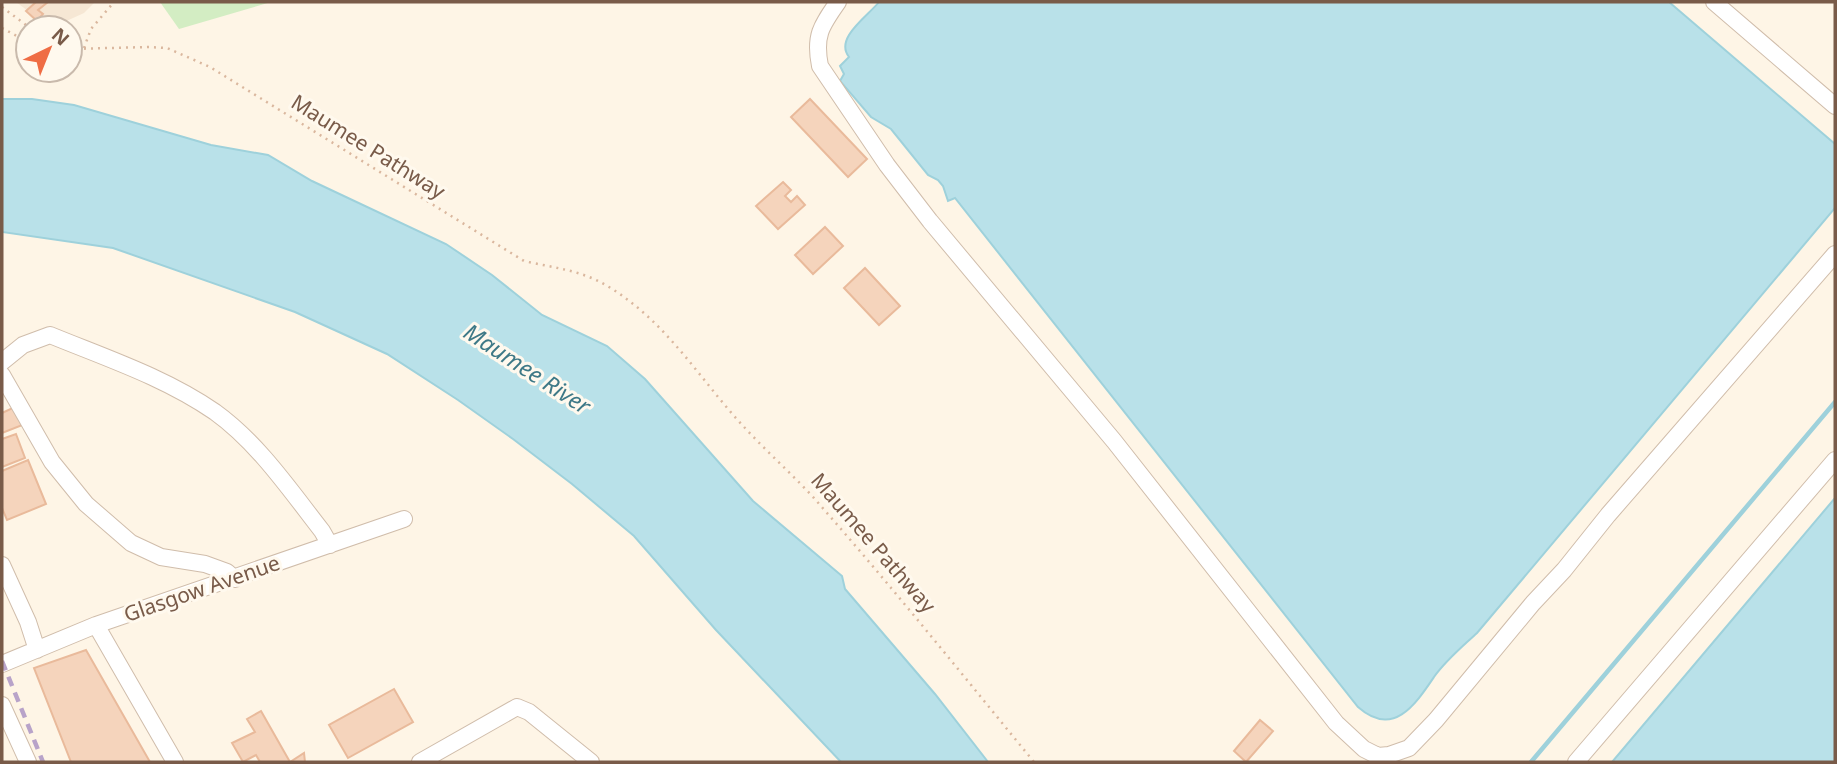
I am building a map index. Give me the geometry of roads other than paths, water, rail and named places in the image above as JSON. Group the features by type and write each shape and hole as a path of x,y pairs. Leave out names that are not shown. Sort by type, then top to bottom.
{"street":[{"path":"838,2 820,26 817,49 820,66 887,164 992,297 1114,441 1336,723 1366,756 1389,755 1409,748"},
{"path":"1714,2 1835,106"},
{"path":"1393,762 1436,720 1608,515 1835,254"},
{"path":"2,362 23,345 50,335 163,382 216,413 258,451 322,531 330,545"},
{"path":"2,375 52,462 86,504 131,543 161,557 205,564 227,572 235,579"},
{"path":"1576,762 1835,460"},
{"name":"Glasgow Avenue","path":"2,664 96,625 404,519"},
{"path":"2,565 28,622 37,650"},
{"path":"96,625 174,762"},
{"path":"2,705 28,762"},
{"path":"421,762 517,707 529,712 591,762"}],"water":[{"path":"879,2 1669,2 1835,144 1835,208 1477,633 1444,665 1411,707 1392,719 1382,719 1371,716 1358,707 955,198 948,201 938,180 928,175 891,129 871,117 840,81 844,74 840,66 849,57 846,42 849,35"},
{"name":"Maumee River","path":"2,99 32,99 74,105 211,145 268,155 312,181 446,244 492,275 542,315 607,346 645,379 753,501 842,576 845,589 935,694 988,762 841,762 716,630 634,536 513,439 387,354 295,312 113,248 2,232"},
{"path":"1835,498 1835,762 1612,762"}],"waterway":[{"path":"1531,762 1835,402"}],"railway":[{"path":"2,661 43,762"}]}
